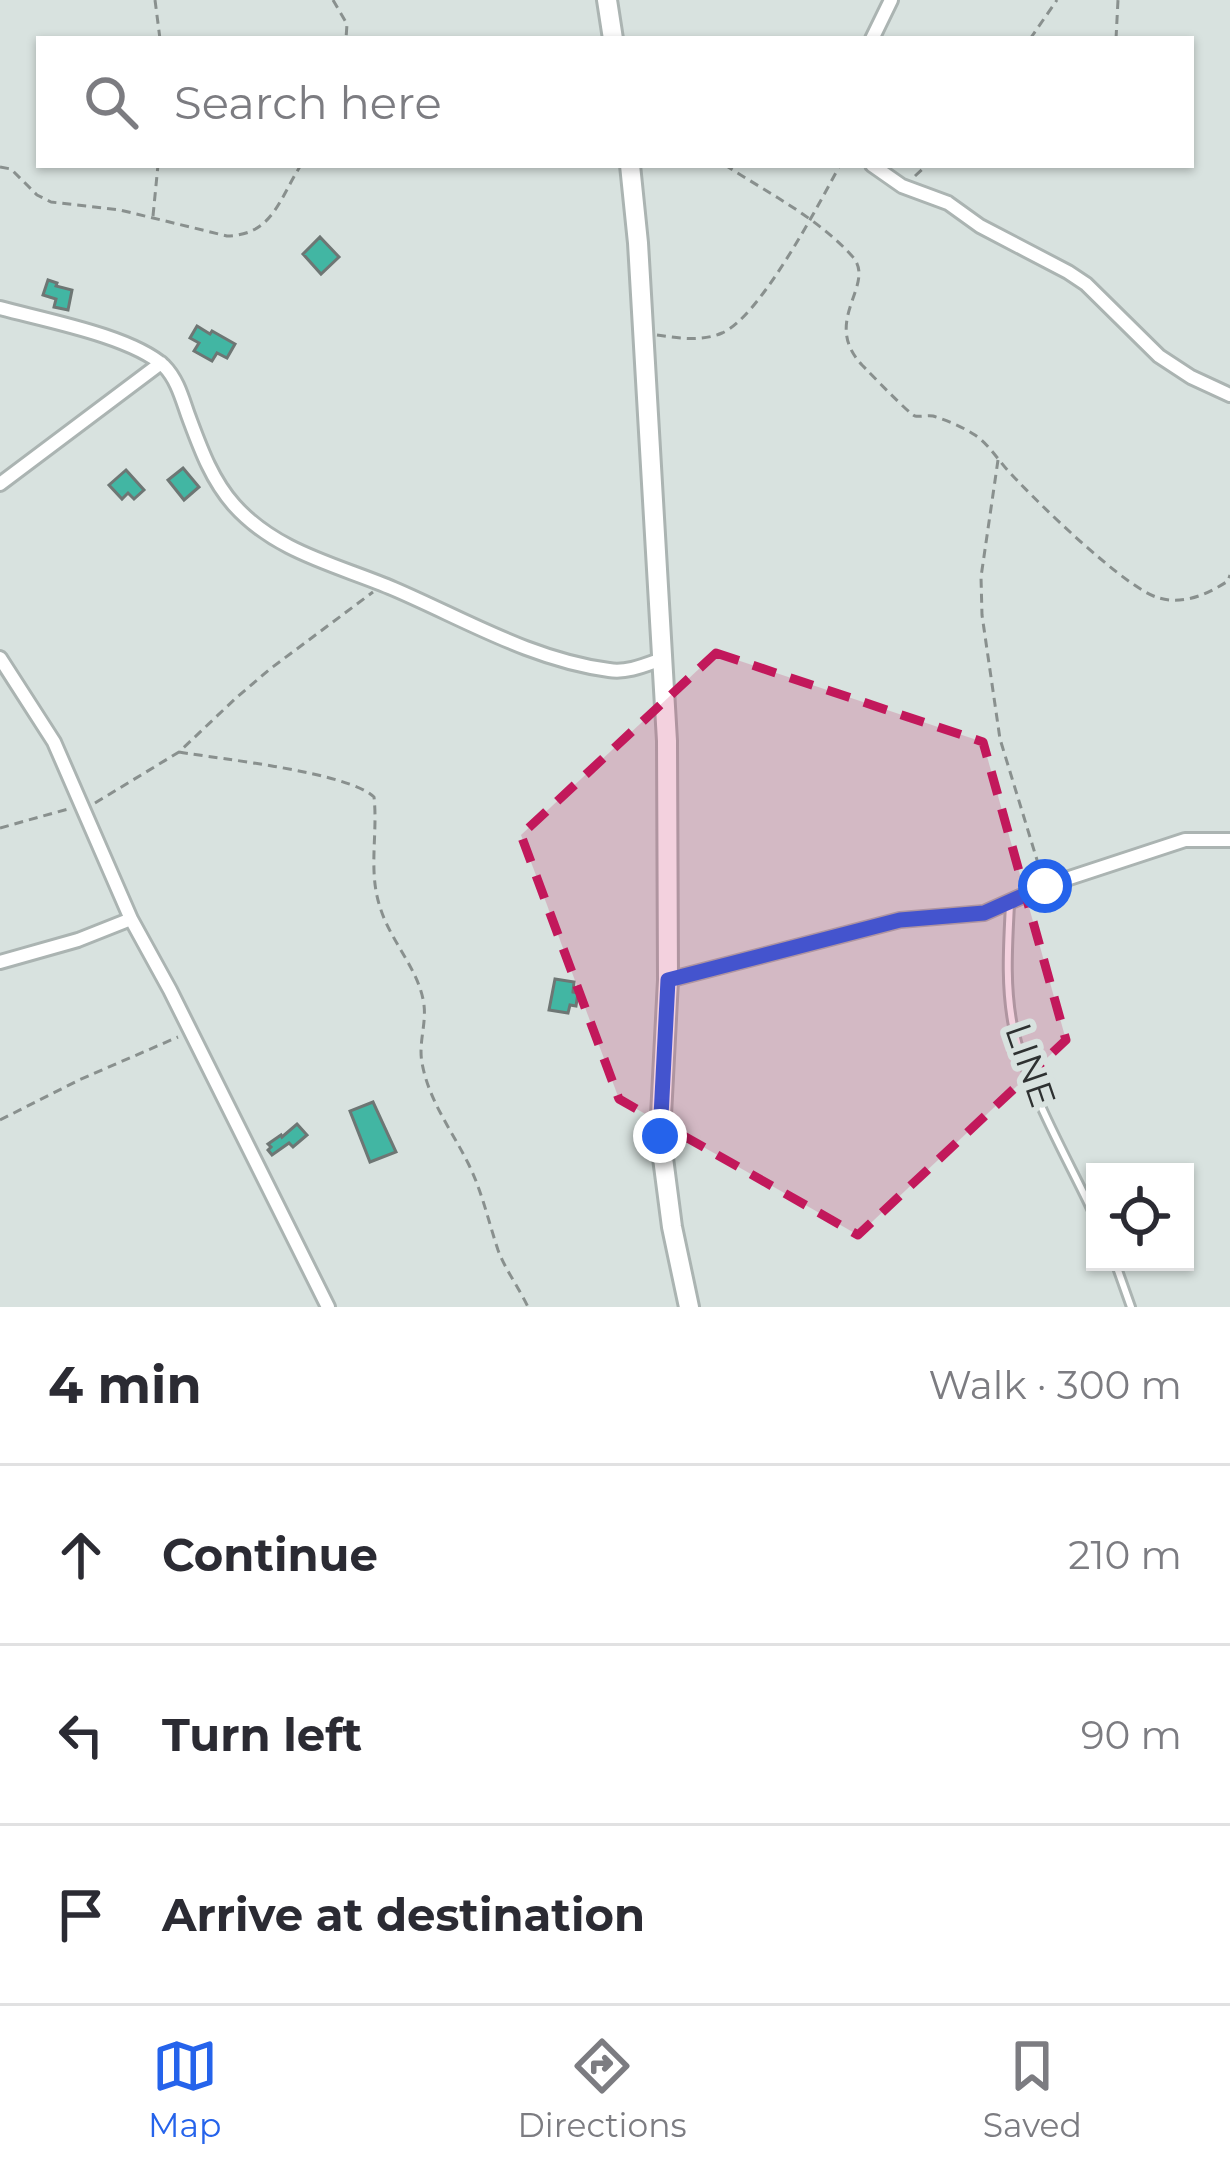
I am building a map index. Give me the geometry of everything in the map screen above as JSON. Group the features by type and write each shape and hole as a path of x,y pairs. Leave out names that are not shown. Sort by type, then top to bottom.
{"main road":[{"path":"607,0 613,36"},
{"path":"630,168 662,659 669,846 660,1136 671,1227 689,1307"}],"street":[{"path":"873,36 891,0"},
{"path":"876,168 902,187 948,203 980,226 1068,272 1159,356 1230,395"},
{"path":"0,308 98,334 161,363 177,385 220,488 251,522 277,541 504,640 617,671 662,659"},
{"path":"0,484 161,363"},
{"path":"1,657 54,742 131,919 328,1307"},
{"path":"668,980 900,920 984,913 1045,886 1185,840 1230,840"},
{"path":"0,962 131,919"}],"lane":[{"name":"LINE","path":"1010,904 1006,970 1013,1028 1032,1083 1086,1197"},
{"path":"1118,1271 1131,1307"}],"path":[{"path":"155,0 160,36"},
{"path":"333,0 347,24 346,36"},
{"path":"1032,36 1057,0"},
{"path":"1116,36 1118,0"},
{"path":"0,167 10,169 51,202 120,210 227,236 264,226 299,168"},
{"path":"153,218 158,168"},
{"path":"730,168 809,220 856,259 860,267 845,336 860,364 911,415 927,415 968,430 1127,581 1158,598 1208,595 1230,575"},
{"path":"643,333 694,339 733,327 779,270 838,168"},
{"path":"902,187 924,168"},
{"path":"998,460 981,578 985,645 1000,739 1045,886"},
{"path":"0,828 57,811 83,809 179,752 270,669 383,585"},
{"path":"179,752 264,764 356,786 374,797 373,868 379,906 423,998 420,1038 426,1080 485,1203 499,1254 528,1307"},
{"path":"0,1120 191,1032"}],"highlighted area":[{"path":"716,653 983,742 1066,1040 858,1235 619,1099 521,835"}],"building":[{"path":"320,237 339,257 321,274 303,254"},
{"path":"48,280 72,290 68,310 54,307 56,299 43,295"},
{"path":"197,326 235,344 227,358 217,353 212,361 194,351 199,343 190,338"},
{"path":"183,468 199,487 184,500 168,480"},
{"path":"126,470 144,490 134,499 128,493 122,499 109,485"},
{"path":"555,979 574,982 576,1006 570,1005 568,1013 549,1010"},
{"path":"373,1102 396,1152 370,1162 350,1111"},
{"path":"297,1124 307,1135 272,1155 268,1144"}],"route":[{"path":"660,1136 668,980 900,920 984,913 1045,886"}]}
